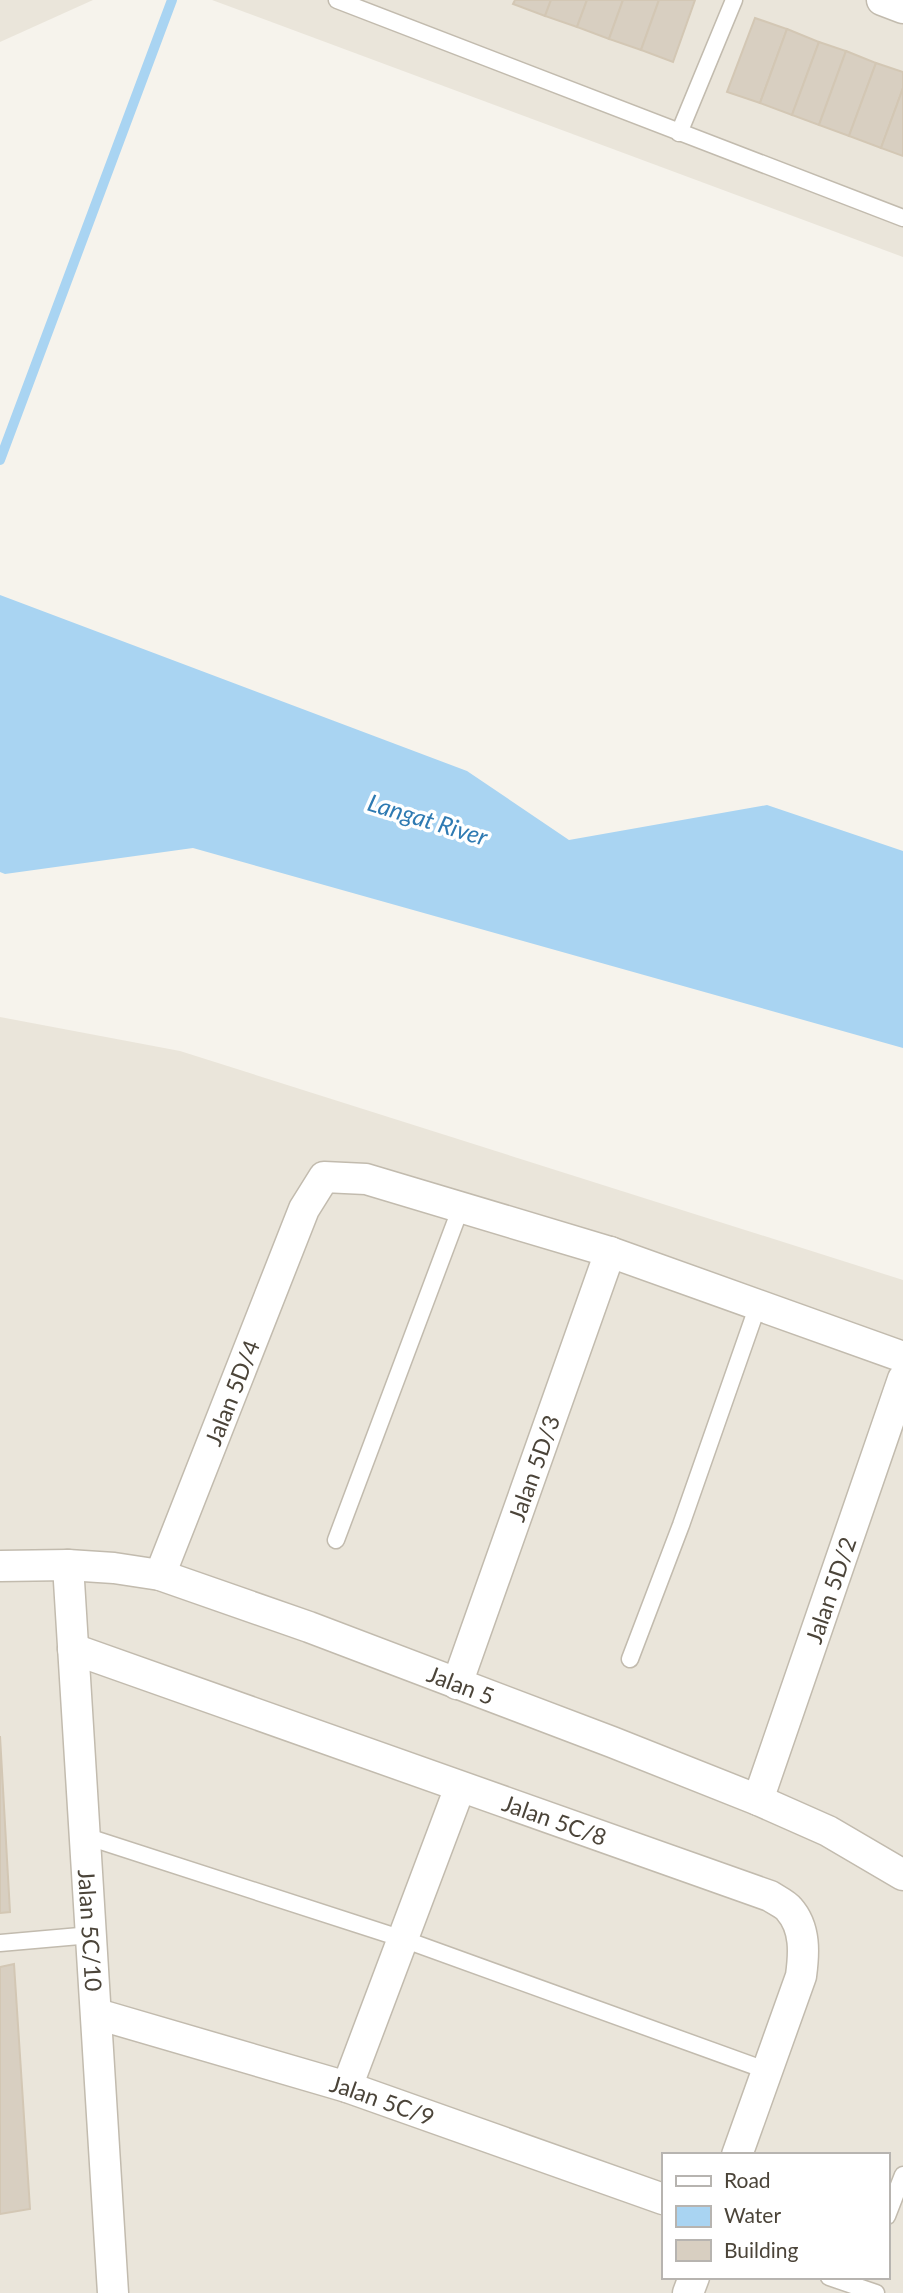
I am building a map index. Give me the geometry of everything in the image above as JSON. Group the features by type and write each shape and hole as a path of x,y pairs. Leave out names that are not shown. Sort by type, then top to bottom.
{"street":[{"path":"882,0 903,8"},
{"name":"Jalan 5D/4","path":"160,1574 304,1209 324,1177 366,1179 461,1207"},
{"path":"461,1207 610,1252 903,1357"},
{"name":"Jalan 5D/3","path":"457,1684 610,1252"},
{"name":"Jalan 5D/2","path":"758,1800 903,1379"},
{"name":"Jalan 5","path":"0,1566 68,1565 160,1574 758,1800 828,1831 903,1875"},
{"name":"Jalan 5C/10","path":"68,1565 113,2293"},
{"name":"Jalan 5C/8","path":"73,1649 770,1896 789,1909 800,1930 805,1952 801,1976 738,2153"},
{"path":"346,2087 460,1787"},
{"name":"Jalan 5C/9","path":"97,2014 346,2087 662,2199"}],"lane":[{"path":"337,0 903,218"},
{"path":"679,133 734,0"},
{"path":"336,1540 461,1207"},
{"path":"630,1659 681,1525 758,1305"},
{"path":"85,1836 403,1939 768,2071"},
{"path":"0,1943 91,1936"},
{"path":"889,2211 903,2175"},
{"path":"836,2279 876,2293"}],"shaded area":[{"path":"0,0 93,0 0,42"},
{"path":"212,0 903,0 903,257"},
{"path":"0,1017 180,1051 903,1280 903,2293 0,2293"}],"water":[{"name":"Langat River","path":"0,595 467,771 569,840 767,805 903,851 903,1048 193,848 5,874 0,872"}],"building":[{"path":"515,0 551,0 545,16 513,4"},
{"path":"551,0 587,0 577,27 545,16"},
{"path":"587,0 623,0 609,39 577,27"},
{"path":"623,0 659,0 641,50 609,39"},
{"path":"659,0 695,0 673,62 641,50"},
{"path":"755,18 787,29 760,103 727,92"},
{"path":"787,29 819,42 792,115 760,103"},
{"path":"819,42 846,51 819,125 792,115"},
{"path":"846,51 876,63 849,136 819,125"},
{"path":"876,63 903,72 903,88 881,148 849,136"},
{"path":"903,88 903,156 881,148"},
{"path":"0,1736 10,1912 0,1913"},
{"path":"14,1964 30,2209 0,2214 0,1967"}],"waterway":[{"path":"0,460 172,0"}]}
